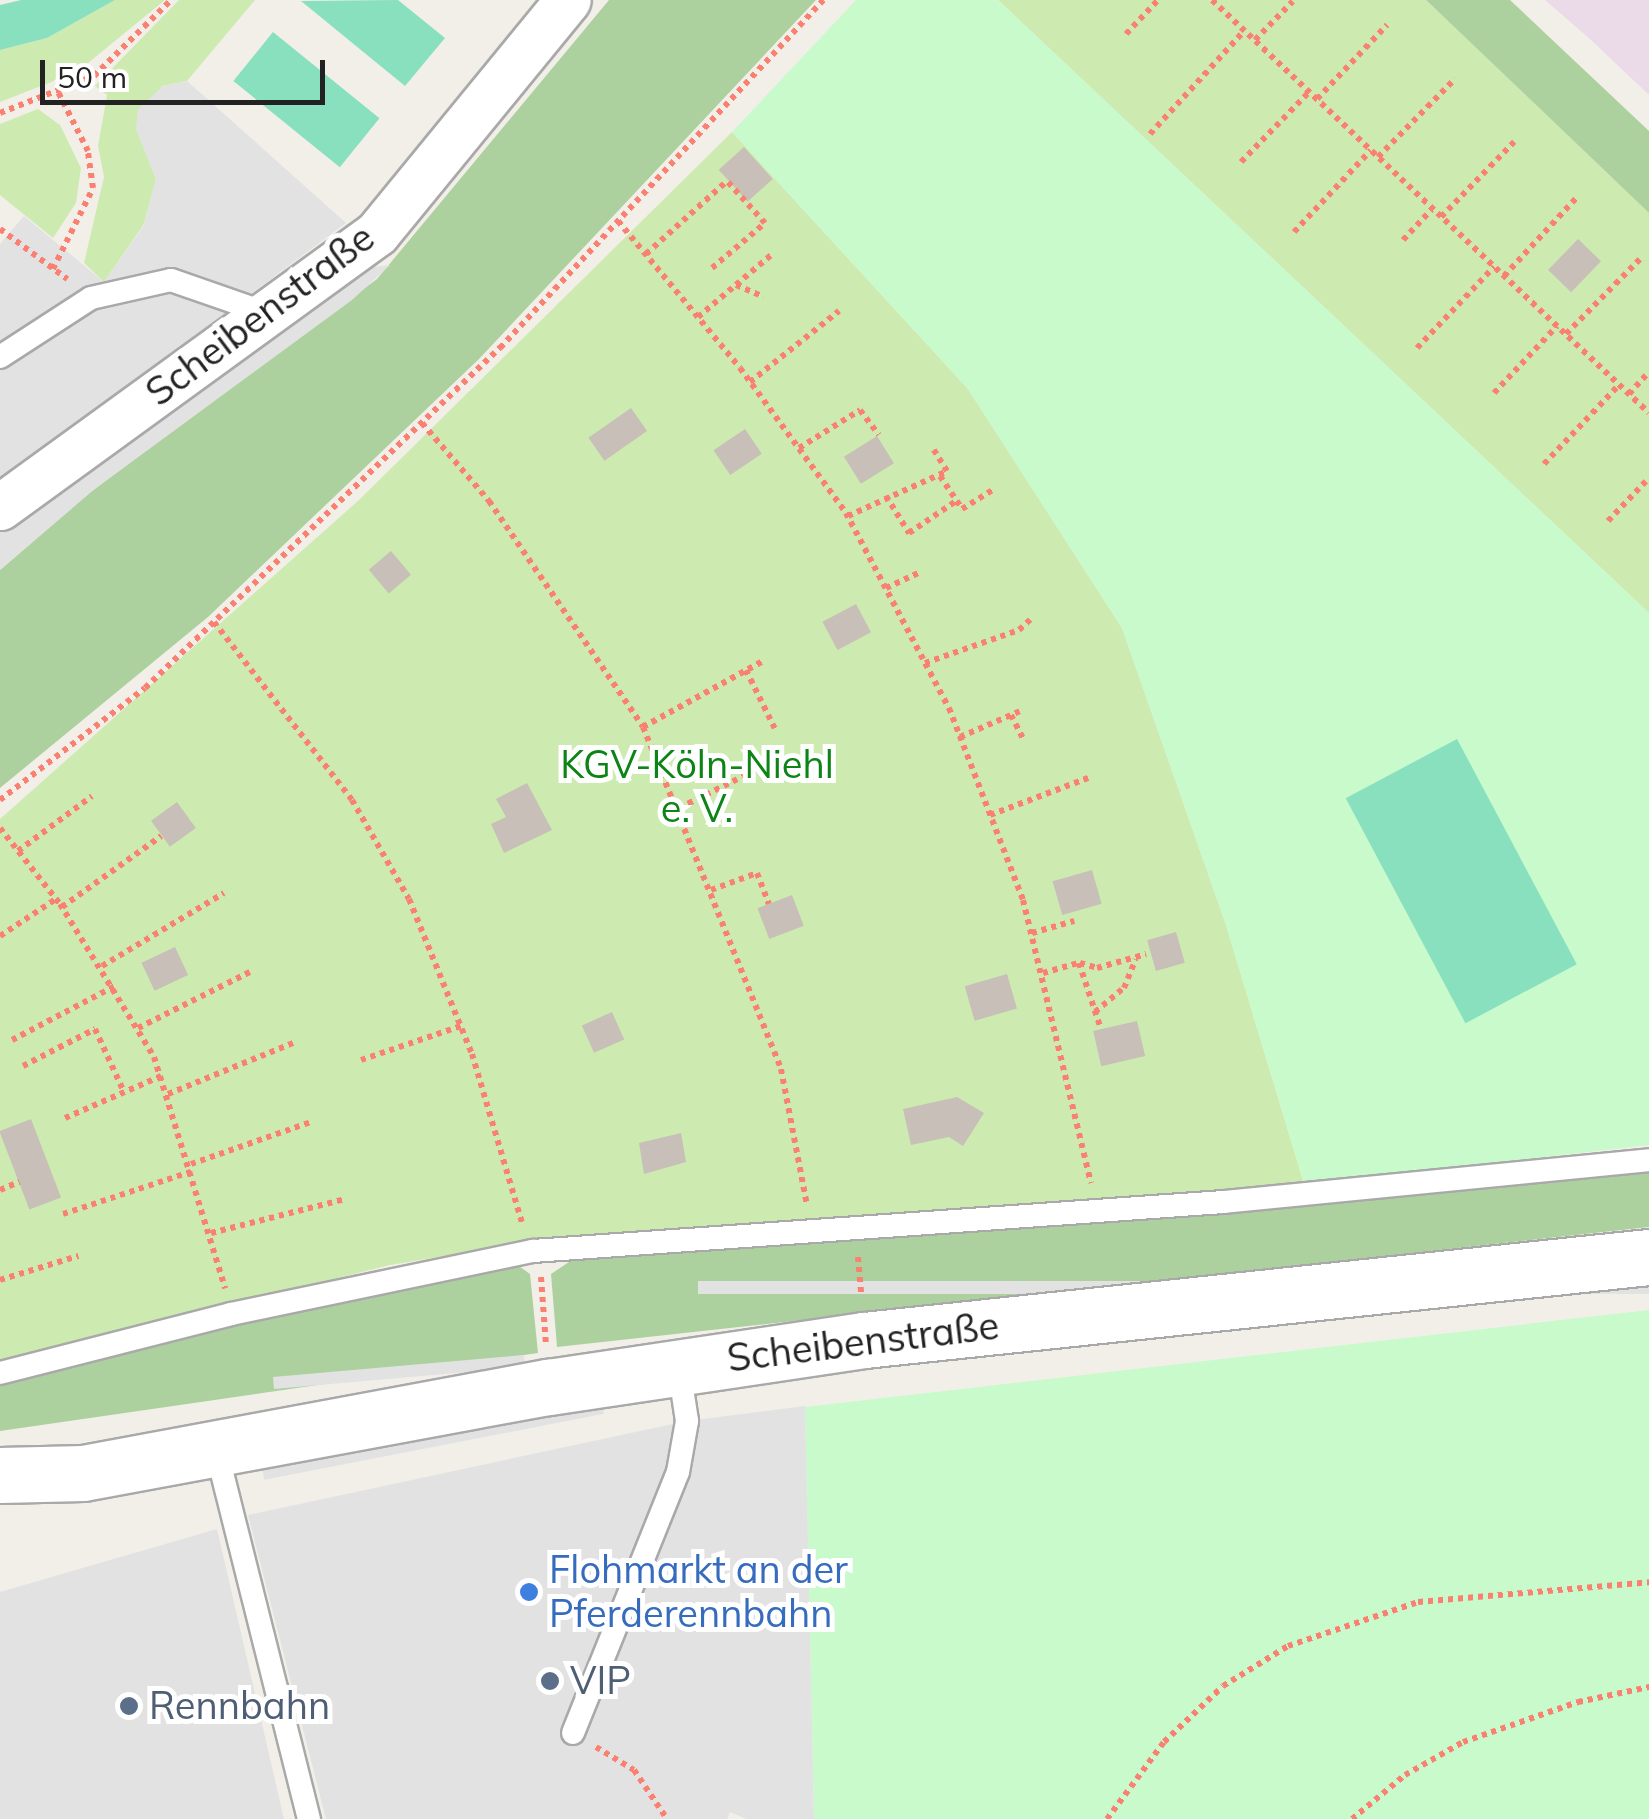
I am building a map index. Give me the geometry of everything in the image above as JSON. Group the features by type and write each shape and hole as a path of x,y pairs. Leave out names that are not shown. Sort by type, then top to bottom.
{"street":[{"name":"Scheibenstraße","path":"0,506 377,233 568,0"},
{"name":"Scheibenstraße","path":"0,1475 84,1472 678,1365 864,1340 1649,1257"},
{"name":"Scheibenstraße","path":"0,1508 84,1472"}],"lane":[{"path":"0,357 92,298 171,280 266,314"},
{"path":"0,1373 231,1314 532,1251 1096,1211 1649,1160"},
{"path":"573,1733 678,1472 688,1421 678,1365"},
{"path":"215,1447 308,1819"}],"path":[{"path":"0,113 94,76 170,0"},
{"path":"0,800 145,688 422,423 618,221 823,0"},
{"path":"1126,34 1158,0"},
{"path":"1212,0 1649,413"},
{"path":"1254,40 1293,1"},
{"path":"1317,98 1386,25"},
{"path":"1150,134 1244,30"},
{"path":"1378,157 1455,79"},
{"path":"53,269 93,188 88,151 57,90"},
{"path":"1241,162 1309,92"},
{"path":"1441,217 1514,142"},
{"path":"1294,232 1371,150"},
{"path":"646,254 728,180 765,223 712,268"},
{"path":"1504,276 1578,196"},
{"path":"1404,240 1432,208"},
{"path":"618,221 750,382 848,516 926,663 960,737 1032,934 1096,1211"},
{"path":"0,230 92,298"},
{"path":"698,317 771,255"},
{"path":"1566,334 1642,257"},
{"path":"1417,348 1494,267"},
{"path":"736,285 764,297"},
{"path":"750,382 839,311"},
{"path":"1494,393 1557,326"},
{"path":"1628,394 1649,372"},
{"path":"1544,464 1619,385"},
{"path":"799,448 856,411 879,435"},
{"path":"422,423 489,501 642,728 679,808 781,1070 810,1230"},
{"path":"848,516 886,496 940,476 947,470 932,447"},
{"path":"940,476 962,509 993,490"},
{"path":"1608,522 1649,478"},
{"path":"886,496 908,533 956,501"},
{"path":"886,588 920,572"},
{"path":"926,663 1020,630 1030,619"},
{"path":"214,622 352,800 409,899 461,1026 540,1272 550,1387"},
{"path":"642,728 763,661"},
{"path":"746,670 776,731"},
{"path":"960,737 1016,713 1024,740"},
{"path":"679,808 784,756"},
{"path":"990,815 1088,778"},
{"path":"18,852 92,796"},
{"path":"0,828 62,907 115,986 161,1076 192,1167 231,1314"},
{"path":"62,907 161,836"},
{"path":"711,890 756,873 768,904"},
{"path":"102,966 224,893"},
{"path":"0,936 56,899"},
{"path":"1032,934 1074,921"},
{"path":"1043,974 1079,963 1097,968 1136,960 1146,954"},
{"path":"1095,1012 1124,988 1136,960"},
{"path":"1079,963 1101,1029"},
{"path":"138,1028 250,972"},
{"path":"12,1040 115,986"},
{"path":"361,1060 461,1026"},
{"path":"23,1066 95,1030 124,1092"},
{"path":"168,1094 293,1044"},
{"path":"65,1118 161,1076"},
{"path":"63,1214 310,1122"},
{"path":"0,1190 19,1182"},
{"path":"211,1233 345,1198"},
{"path":"856,1226 864,1340"},
{"path":"0,1280 78,1256"},
{"path":"1107,1819 1164,1742 1223,1686 1288,1646 1418,1602 1649,1582"},
{"path":"1352,1819 1405,1775 1463,1742 1578,1702 1649,1687"},
{"path":"573,1733 634,1770 667,1819"}],"shaded area":[{"path":"1545,0 1649,0 1649,95 1590,39"},
{"path":"187,81 346,223 0,481 0,244 24,216 104,282 144,225 156,179 136,128 138,109 163,86"},
{"path":"390,265 352,300 92,491 0,570 0,521 340,271"},
{"path":"698,1281 1649,1281 1649,1294 698,1294"},
{"path":"524,1355 525,1367 274,1389 273,1377"},
{"path":"602,1404 604,1414 264,1480 262,1470"},
{"name":"VIP","path":"805,1406 814,1819 747,1819 730,1812 727,1819 326,1819 248,1515 687,1421"},
{"name":"Rennbahn","path":"217,1529 284,1819 0,1819 0,1592"}],"green space":[{"path":"21,0 115,0 47,38 0,50 0,5"},
{"path":"115,0 165,0 77,72 0,102 0,50 47,38"},
{"path":"179,0 255,0 187,81 162,86 136,128 156,179 144,224 104,282 84,263 104,177 98,146 107,95 95,86"},
{"path":"398,0 445,38 405,86 301,1"},
{"path":"609,0 816,0 479,359 208,617 0,788 0,570 92,491 377,279"},
{"path":"856,0 998,0 1649,613 1649,1145 1304,1184 1226,925 1122,628 968,389 732,132"},
{"path":"998,0 1426,0 1649,213 1649,613"},
{"path":"1426,0 1510,0 1649,131 1649,213"},
{"path":"273,32 379,118 340,167 233,81"},
{"path":"38,109 60,125 81,168 76,203 53,238 0,195 0,124"},
{"name":"KGV-Köln-Niehl e. V.","path":"732,132 968,389 1122,628 1226,925 1304,1184 517,1244 390,1265 0,1362 0,819 359,500"},
{"path":"1457,739 1577,964 1465,1023 1346,798"},
{"path":"1649,1163 1649,1227 557,1347 551,1274 572,1260"},
{"path":"516,1264 530,1274 538,1353 0,1431 0,1382 207,1328"},
{"path":"1649,1310 1649,1819 814,1819 805,1407"}],"building":[{"path":"744,147 773,179 748,202 719,170"},
{"path":"1578,239 1601,261 1571,292 1548,270"},
{"path":"631,408 647,431 604,461 588,438"},
{"path":"745,429 762,454 730,475 713,450"},
{"path":"877,436 894,463 861,484 844,457"},
{"path":"391,551 411,575 389,593 369,570"},
{"path":"856,604 871,632 837,650 822,622"},
{"path":"527,783 552,830 504,853 491,824 506,817 496,799"},
{"path":"177,802 196,828 170,847 151,821"},
{"path":"1092,870 1102,904 1062,915 1053,881"},
{"path":"792,895 804,926 769,939 757,908"},
{"path":"1176,932 1185,963 1156,971 1147,940"},
{"path":"175,947 188,975 155,991 141,963"},
{"path":"1007,974 1017,1009 975,1021 965,986"},
{"path":"612,1012 624,1039 594,1053 582,1025"},
{"path":"1137,1021 1145,1056 1101,1066 1093,1031"},
{"path":"957,1097 984,1113 963,1146 949,1137 911,1145 903,1109"},
{"path":"31,1119 61,1197 29,1210 0,1131"},
{"path":"681,1133 686,1162 644,1174 639,1143"}],"place":[{"name":"Flohmarkt an der Pferderennbahn","path":"529,1592"},
{"name":"VIP","path":"550,1681"},
{"name":"Rennbahn","path":"129,1706"}]}
